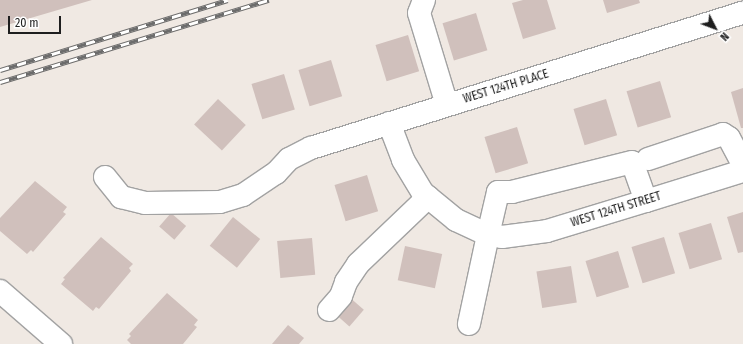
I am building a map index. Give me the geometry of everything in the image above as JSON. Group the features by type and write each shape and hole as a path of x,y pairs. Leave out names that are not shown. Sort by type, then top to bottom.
{"street":[{"path":"424,0 419,13 447,105"},
{"name":"WEST 124TH PLACE","path":"105,177 121,197 145,203 183,204 220,202 244,195 276,173 288,159 301,152 389,123 743,13"},
{"path":"389,123 403,160 428,197 456,220 488,235"},
{"path":"648,158 723,134 729,138 743,164"},
{"path":"469,324 498,192 512,192 632,162 646,201"},
{"name":"WEST 124TH STREET","path":"488,235 502,237 547,231 743,171"},
{"path":"329,310 341,296 346,282 358,264 428,197"},
{"path":"0,291 61,344"}],"building":[{"path":"0,0 92,0 0,27"},
{"path":"523,0 547,0 556,29 523,39 512,3"},
{"path":"603,0 639,0 640,3 607,13"},
{"path":"476,13 487,50 454,61 443,23"},
{"path":"408,35 419,71 387,81 375,45"},
{"path":"331,60 342,96 310,106 298,70"},
{"path":"284,74 295,109 262,119 251,84"},
{"path":"660,81 671,117 638,128 627,91"},
{"path":"743,88 743,128 741,128 731,92"},
{"path":"218,99 246,125 222,151 194,125"},
{"path":"606,99 617,135 585,145 573,109"},
{"path":"517,127 528,163 496,173 484,137"},
{"path":"367,175 378,211 346,221 334,185"},
{"path":"35,181 67,207 63,212 66,214 33,252 31,250 27,254 0,231 0,218"},
{"path":"743,212 743,252 738,253 727,217"},
{"path":"171,213 186,226 174,240 159,227"},
{"path":"233,217 260,239 237,268 210,246"},
{"path":"711,223 722,259 690,269 678,233"},
{"path":"101,237 133,264 129,268 131,271 99,309 96,307 93,311 61,284 65,279 63,278"},
{"path":"664,237 675,273 643,283 631,247"},
{"path":"312,238 315,275 280,278 277,241"},
{"path":"405,246 442,254 435,288 398,280"},
{"path":"618,251 629,287 597,297 585,261"},
{"path":"571,266 577,303 542,308 536,271"},
{"path":"167,293 198,320 194,325 197,327 183,344 131,344 127,340 131,336 129,334"},
{"path":"348,296 364,310 349,326 334,313"},
{"path":"288,325 304,338 299,344 272,344"}],"railway":[{"path":"0,70 227,0"},
{"path":"0,82 269,0"}]}
